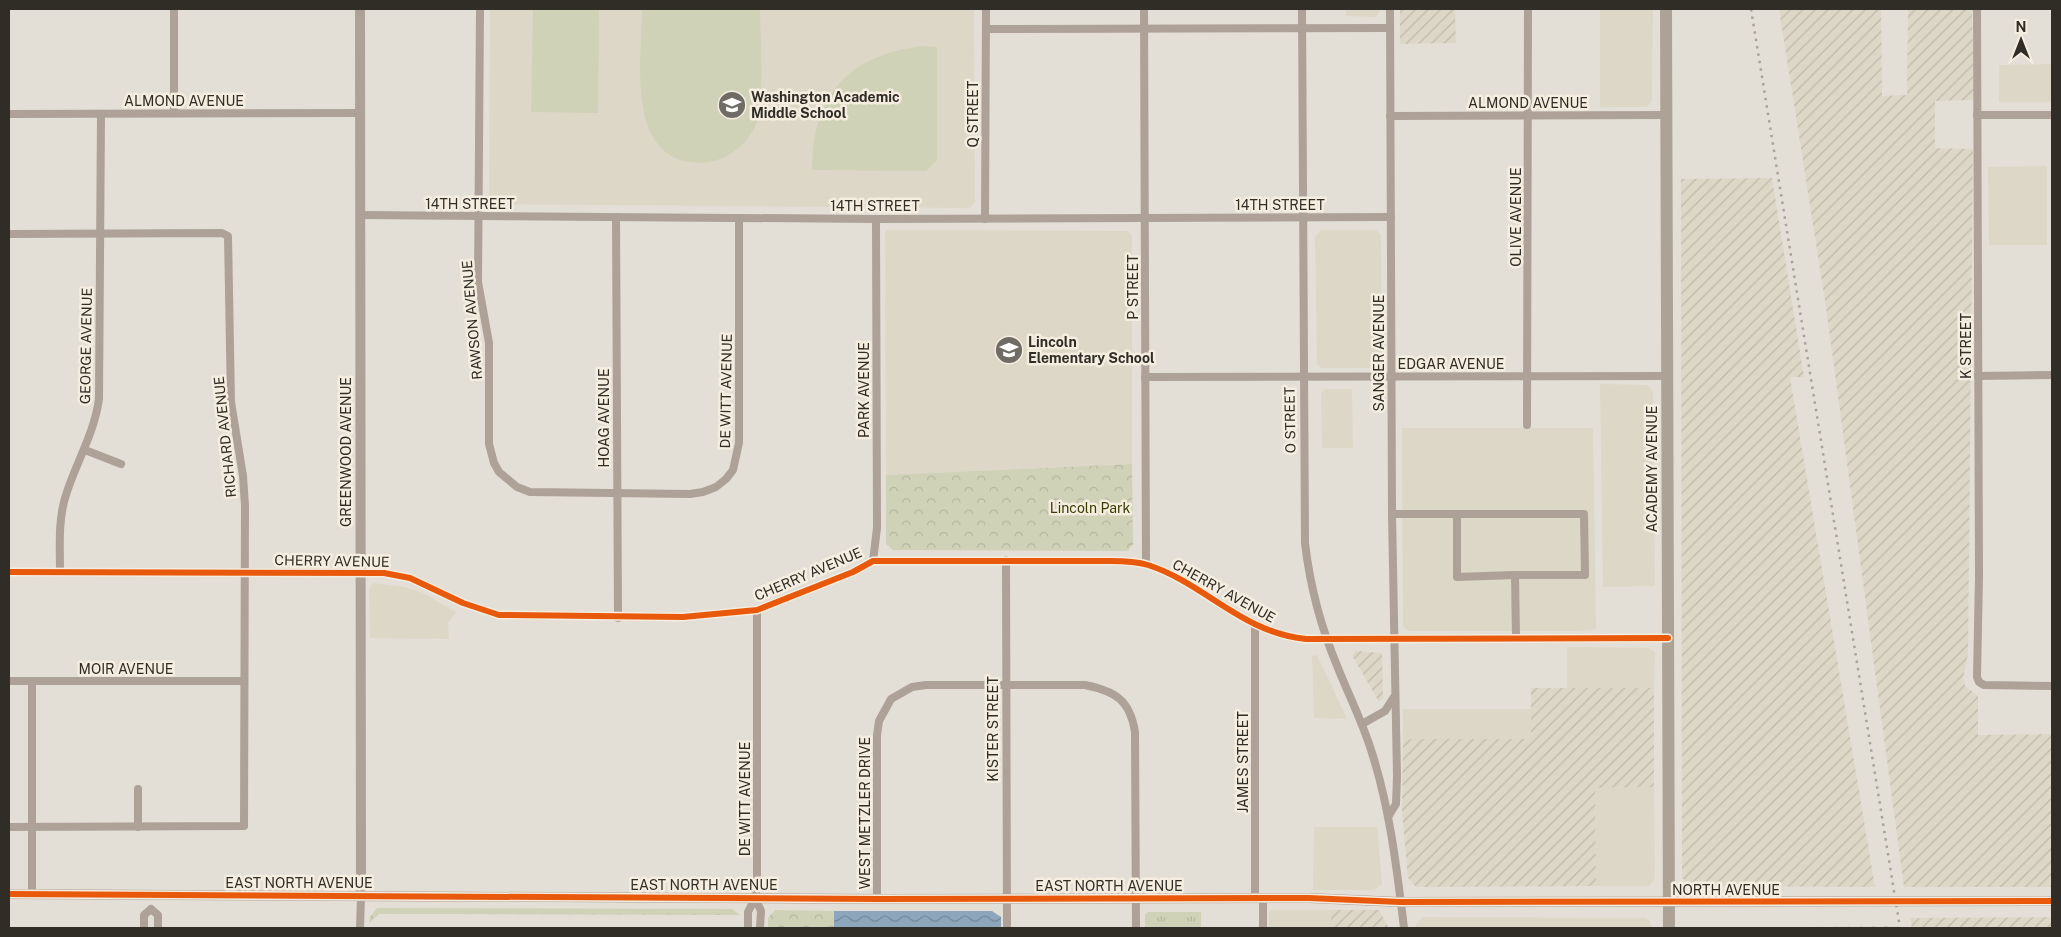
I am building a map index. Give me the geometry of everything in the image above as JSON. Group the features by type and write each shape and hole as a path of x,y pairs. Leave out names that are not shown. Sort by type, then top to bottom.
{"main road":[{"name":"ACADEMY AVENUE","path":"1666,9 1669,928"}],"street":[{"path":"174,9 174,113"},
{"name":"GREENWOOD AVENUE","path":"360,9 359,573 361,896"},
{"name":"RAWSON AVENUE","path":"480,9 479,288 490,343 489,444 494,463 507,480 518,488 530,492 617,493"},
{"name":"Q STREET","path":"986,9 986,219"},
{"name":"P STREET","path":"1144,9 1146,564"},
{"name":"O STREET","path":"1302,9 1302,378 1305,543 1315,601 1327,639 1362,724 1377,770 1388,817"},
{"name":"SANGER AVENUE","path":"1390,9 1392,514 1394,697 1397,711 1396,804 1388,817 1404,928"},
{"name":"OLIVE AVENUE","path":"1527,426 1528,9"},
{"name":"K STREET","path":"1977,9 1979,682 1984,686 2052,686"},
{"path":"986,29 1390,28"},
{"name":"ALMOND AVENUE","path":"9,114 360,113"},
{"name":"GEORGE AVENUE","path":"60,572 62,512 65,498 94,427 99,399 100,114"},
{"name":"ALMOND AVENUE","path":"1390,116 1667,115"},
{"path":"1977,115 2052,115"},
{"name":"14TH STREET","path":"360,215 876,219 1391,218"},
{"name":"HOAG AVENUE","path":"616,218 618,618"},
{"name":"DE WITT AVENUE","path":"617,493 690,494 703,492 716,487 733,470 739,443 739,218"},
{"name":"PARK AVENUE","path":"873,561 877,528 876,219"},
{"name":"RICHARD AVENUE","path":"9,234 222,233 228,236 231,402 244,490 244,826 138,827"},
{"name":"EDGAR AVENUE","path":"1145,378 1667,376"},
{"path":"1978,376 2052,376"},
{"path":"85,450 121,464"},
{"path":"1392,514 1456,514 1584,514 1585,574 1456,577 1456,514"},
{"name":"KISTER STREET","path":"1006,560 1007,928"},
{"name":"CHERRY AVENUE","path":"9,572 384,573 410,578 462,603 498,615 618,618 716,616 758,610 854,572 873,561 1110,560 1146,564 1173,576 1255,626 1290,637 1327,639 1668,638"},
{"path":"1515,575 1516,638"},
{"name":"DE WITT AVENUE","path":"748,928 748,912 755,898 757,885 758,610"},
{"name":"JAMES STREET","path":"1255,626 1259,898 1263,928"},
{"name":"MOIR AVENUE","path":"9,681 244,681"},
{"path":"32,681 32,894"},
{"name":"WEST METZLER DRIVE","path":"877,899 877,735 885,708 896,696 912,687 926,685 1085,685 1104,688 1117,695 1133,718 1135,732 1136,928"},
{"path":"1362,724 1385,711 1394,697"},
{"path":"9,827 138,827 138,789"},
{"name":"EAST NORTH AVENUE","path":"9,894 877,899 1259,898 1400,902"},
{"path":"151,896 151,910"},
{"path":"360,928 361,896"},
{"name":"DE WITT AVENUE","path":"755,898 760,912 760,928"},
{"name":"NORTH AVENUE","path":"1400,902 2052,901"},
{"path":"144,928 144,915 151,910"},
{"path":"151,910 158,915 158,928"}],"shaded area":[{"name":"Washington Academic Middle School","path":"490,9 974,9 975,202 970,208 493,204 489,200"},
{"path":"1346,9 1380,9 1380,11 1376,17 1346,16"},
{"path":"1400,9 1455,9 1456,43 1400,44"},
{"path":"1600,9 1653,9 1652,101 1647,107 1600,107"},
{"path":"1779,9 1881,9 1882,96 1907,95 1908,9 1972,9 1974,100 1935,101 1935,148 1973,149 1968,654 1963,678 1965,686 1978,696 1978,735 2052,734 2052,887 1904,887 1826,307"},
{"path":"2052,64 2052,102 1999,102 1999,65"},
{"path":"2047,166 2047,245 1989,245 1988,167"},
{"path":"1772,178 1804,377 1790,377 1875,887 1691,886 1682,878 1681,179"},
{"name":"Lincoln Elementary School","path":"887,230 1128,231 1132,235 1132,464 886,475 885,233"},
{"path":"1321,230 1376,230 1381,235 1382,363 1378,368 1321,368 1317,364 1315,237"},
{"path":"1600,384 1647,385 1653,391 1655,586 1603,587"},
{"path":"1325,389 1352,389 1353,448 1322,448 1321,393"},
{"path":"1402,428 1593,428 1596,629 1578,631 1409,631 1403,627"},
{"path":"373,583 405,587 423,593 456,612 448,623 449,639 370,638 369,589"},
{"path":"1567,647 1648,648 1655,652 1654,688 1567,688"},
{"path":"1356,651 1382,653 1383,698 1379,702 1353,657"},
{"path":"1317,655 1347,719 1314,718 1312,656"},
{"path":"1531,688 1654,688 1654,787 1595,788 1596,886 1416,887 1408,878 1402,811 1403,739 1531,739"},
{"path":"1403,709 1531,709 1531,739 1403,739"},
{"path":"1654,787 1655,878 1649,886 1596,886 1595,788"},
{"path":"1314,827 1377,827 1382,884 1374,890 1313,890"},
{"path":"1271,910 1331,910 1331,928 1269,928 1269,913"},
{"path":"1331,910 1379,910 1389,928 1331,928"},
{"path":"1423,917 1645,918 1650,921 1652,928 1416,928 1416,925"},
{"path":"2052,917 2052,928 1912,928 1910,918"},
{"path":"1898,926 1898,928 1706,928"}],"green space":[{"path":"533,9 599,9 598,113 531,112"},
{"path":"642,9 760,9 761,98 757,122 750,135 740,147 721,159 706,163 680,160 663,150 652,135 645,116 641,94"},
{"path":"924,46 937,47 937,160 926,171 812,170 814,143 819,120 828,99 840,82 856,69 875,58"},
{"name":"Lincoln Park","path":"1132,464 1133,544 1128,551 893,550 886,544 886,475"},
{"path":"377,908 732,909 740,915 379,914 369,923 370,917"},
{"path":"775,910 834,911 834,928 768,928 768,918"},
{"path":"1148,912 1201,912 1201,928 1145,928 1145,914"}],"water":[{"path":"834,911 992,911 1001,917 1001,928 834,928"}],"railway":[{"path":"1751,9 1900,928"}],"cycle path":[{"path":"9,572 384,573 410,578 463,603 499,615 683,617 757,610 853,572 873,561 1124,561 1148,565 1169,573 1242,618 1283,635 1306,639 1668,638"},
{"path":"9,894 877,899 1309,898 1400,902 2052,901"}],"place":[{"name":"Washington Academic Middle School","path":"732,105"},
{"name":"Lincoln Elementary School","path":"1009,350"}]}
